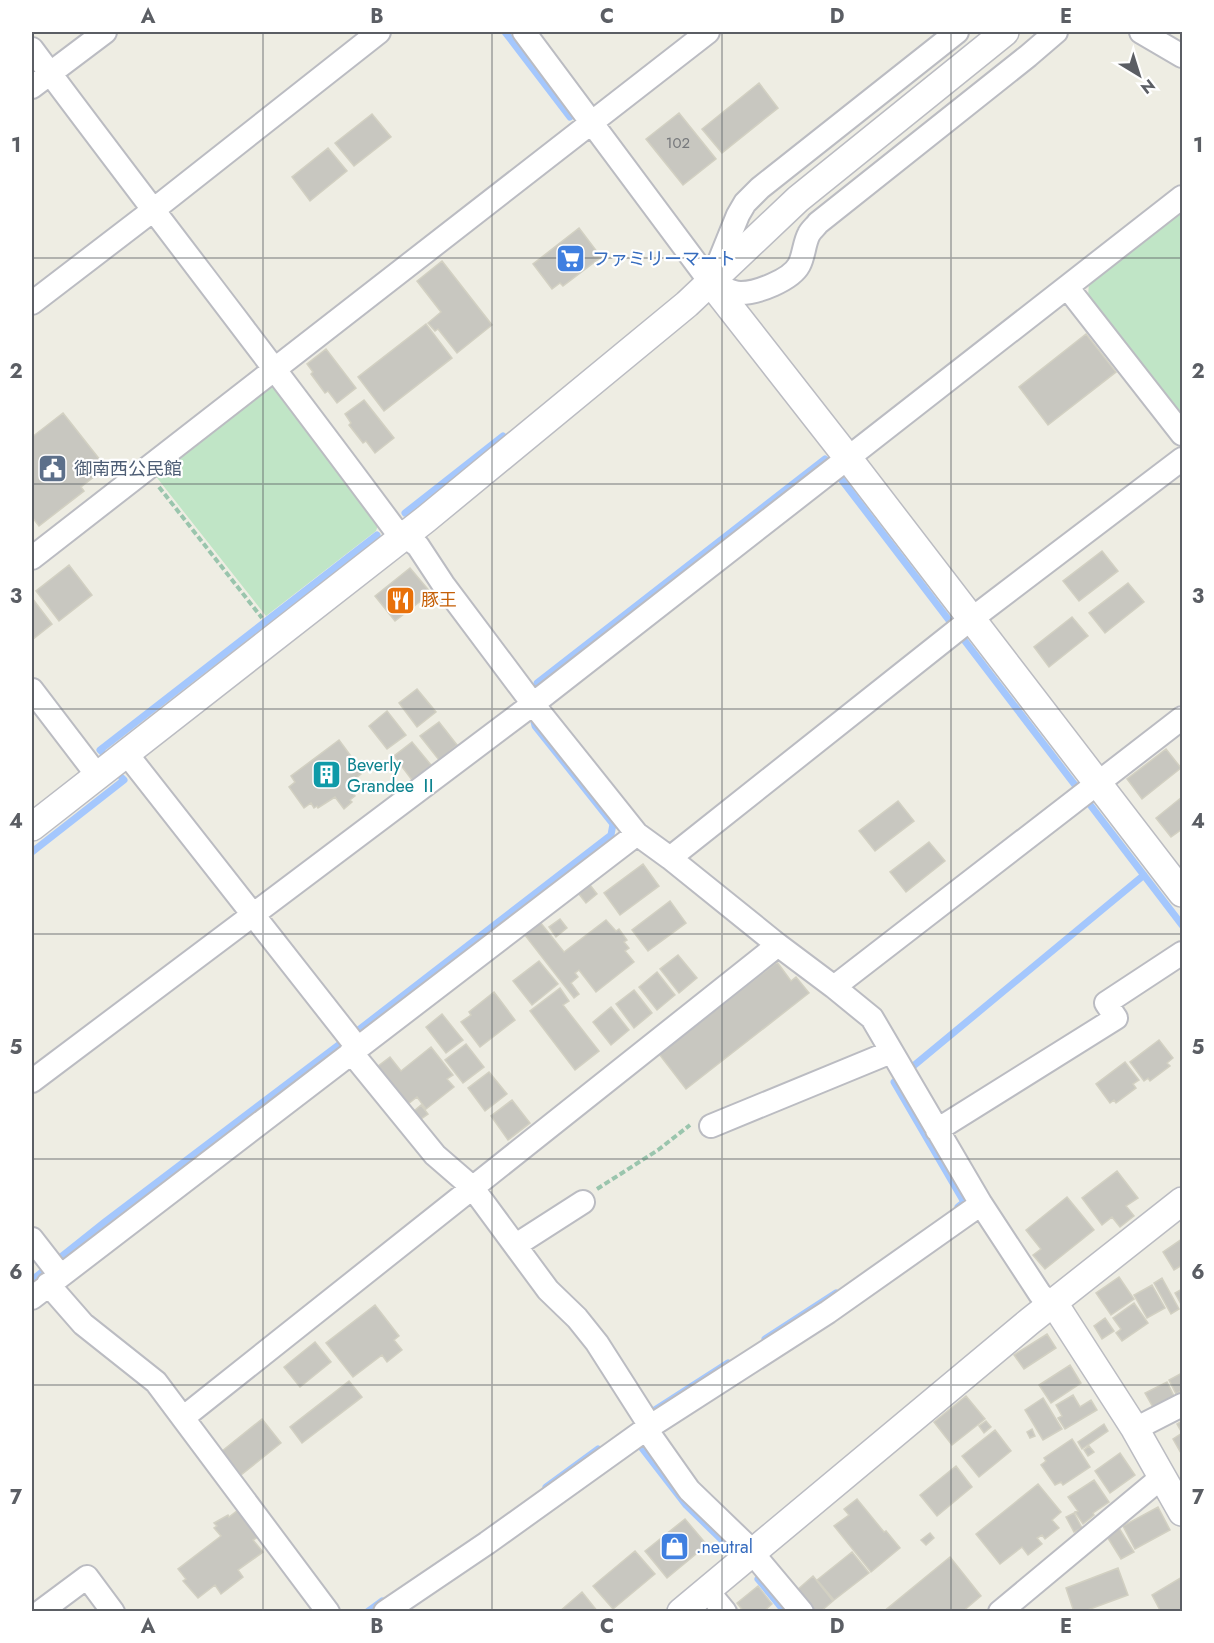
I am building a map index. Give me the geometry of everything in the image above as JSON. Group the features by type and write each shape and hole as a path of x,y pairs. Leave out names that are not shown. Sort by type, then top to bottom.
{"street":[{"path":"32,87 105,32"},
{"path":"32,303 379,32"},
{"path":"524,32 711,283 848,458 962,626 1088,791 1182,893"},
{"path":"32,558 708,32"},
{"path":"711,283 745,203 760,188 957,32"},
{"path":"32,827 405,536 711,283 798,200 1005,32"},
{"path":"711,283 742,293 762,290 779,281 799,265 809,234 818,223 1056,32"},
{"path":"1141,32 1182,56"},
{"path":"32,49 152,211 275,369 393,527 418,546 443,584 533,704 637,834 872,1018 981,1204 1040,1294 1059,1311 1135,1429 1182,1512"},
{"path":"32,1081 533,704 1182,197"},
{"path":"1067,287 1182,434"},
{"path":"670,858 962,626 1182,459"},
{"path":"32,690 98,776"},
{"path":"834,987 1182,718"},
{"path":"126,753 255,915 435,1155 472,1187 548,1290 577,1318 597,1343 643,1428 689,1490 752,1551 802,1611"},
{"path":"49,1277 352,1043 637,834"},
{"path":"184,1417 778,945"},
{"path":"937,1130 1116,1018 1106,1003 1182,952"},
{"path":"711,1126 900,1066"},
{"path":"681,1611 1051,1304 1182,1201"},
{"path":"516,1245 583,1202"},
{"path":"385,1611 487,1543 643,1428 828,1312 981,1204"},
{"path":"32,1239 49,1277 83,1324 156,1382 328,1611"},
{"path":"1135,1429 1182,1405"},
{"path":"1000,1611 1162,1477"},
{"path":"40,1611 87,1577 113,1611"},
{"path":"707,1590 725,1611"}],"path":[{"path":"145,470 263,620"},
{"path":"583,1202 586,1196 658,1150 690,1125 704,1120 711,1126"}],"green space":[{"path":"1182,209 1182,419 1088,297 1089,282"},
{"path":"265,387 280,389 379,522 376,531 266,616 154,474"}],"building":[{"path":"759,83 778,108 722,153 702,129"},
{"path":"679,113 716,159 683,185 646,139"},
{"path":"372,114 391,137 354,166 335,143"},
{"path":"328,148 347,171 310,201 292,177"},
{"path":"579,228 601,257 563,286 560,283 552,289 533,264"},
{"path":"442,261 492,325 457,353 438,329 435,331 428,323 441,312 417,281"},
{"path":"426,324 452,358 384,411 358,377"},
{"path":"1086,334 1116,372 1048,425 1019,387"},
{"path":"326,349 356,388 337,403 328,391 325,393 311,374 313,372 307,364"},
{"path":"364,400 394,438 375,453 366,441 363,443 349,425 351,423 345,414"},
{"path":"63,413 104,465 81,487 84,491 39,526 32,517 32,437"},
{"path":"1102,551 1118,571 1079,601 1063,581"},
{"path":"69,565 92,595 59,621 36,591"},
{"path":"410,568 431,593 395,621 375,596"},
{"path":"1128,583 1144,602 1105,633 1089,613"},
{"path":"32,598 52,624 32,640"},
{"path":"1072,617 1088,636 1049,667 1034,647"},
{"path":"417,689 436,712 417,727 399,703"},
{"path":"387,711 406,735 387,749 369,726"},
{"path":"439,722 457,745 439,760 420,736"},
{"name":"Beverly Grandee Ⅱ","path":"339,740 362,771 356,778 357,780 348,787 355,796 350,800 352,802 344,809 335,797 318,808 317,806 314,808 311,803 304,808 289,787 295,782 291,776"},
{"path":"412,742 431,765 412,780 394,756"},
{"path":"1166,749 1181,768 1142,799 1127,779"},
{"path":"1182,797 1182,829 1171,837 1156,818"},
{"path":"898,801 914,821 875,851 859,831"},
{"path":"929,842 945,861 906,892 890,872"},
{"path":"643,864 659,886 620,915 604,893"},
{"path":"590,885 597,894 586,903 579,894"},
{"path":"670,901 686,923 648,951 632,930"},
{"path":"560,919 567,928 556,937 549,927"},
{"path":"606,920 616,931 619,929 627,940 624,942 629,948 625,951 634,962 596,992 579,970 575,973 578,977 571,983 579,994 574,998 524,934 540,922 564,952"},
{"path":"678,955 697,978 679,993 660,969"},
{"path":"539,961 558,984 532,1005 513,981"},
{"path":"777,962 791,981 796,977 809,993 686,1089 659,1054"},
{"path":"657,972 675,995 657,1010 639,987"},
{"path":"560,988 569,1001 563,1005 599,1051 575,1070 530,1011"},
{"path":"634,990 652,1013 634,1028 616,1004"},
{"path":"494,992 515,1020 480,1047 461,1022 471,1015 469,1012"},
{"path":"611,1007 629,1030 611,1045 593,1022"},
{"path":"442,1014 463,1040 446,1053 426,1027"},
{"path":"1159,1040 1173,1058 1167,1063 1170,1066 1150,1081 1148,1078 1144,1081 1130,1062"},
{"path":"466,1044 484,1067 463,1083 445,1060"},
{"path":"431,1047 453,1075 447,1079 454,1087 426,1109 417,1097 403,1108 373,1070 390,1057 401,1071"},
{"path":"1125,1062 1139,1080 1133,1084 1136,1088 1116,1103 1114,1100 1110,1103 1096,1084"},
{"path":"489,1072 507,1094 485,1111 468,1088"},
{"path":"512,1100 530,1123 508,1140 491,1116"},
{"path":"421,1105 428,1114 414,1124 408,1116"},
{"path":"1117,1171 1138,1198 1126,1206 1134,1216 1120,1227 1112,1217 1102,1225 1082,1198"},
{"path":"1067,1197 1094,1230 1045,1269 1033,1255 1041,1249 1026,1230"},
{"path":"1182,1239 1182,1265 1174,1270 1163,1252"},
{"path":"1119,1277 1134,1299 1111,1315 1096,1293"},
{"path":"1162,1278 1179,1309 1171,1314 1154,1283"},
{"path":"1152,1285 1165,1308 1147,1318 1134,1295"},
{"path":"1182,1289 1182,1306 1175,1293"},
{"path":"1134,1303 1148,1323 1122,1341 1116,1333 1121,1329 1113,1318"},
{"path":"375,1305 399,1336 394,1340 402,1350 387,1362 382,1355 353,1377 326,1343"},
{"path":"1105,1318 1114,1331 1102,1339 1094,1326"},
{"path":"1047,1334 1056,1348 1024,1369 1014,1355"},
{"path":"315,1342 331,1362 300,1387 284,1367"},
{"path":"1070,1365 1081,1383 1051,1403 1039,1385"},
{"path":"1182,1373 1182,1390 1176,1394 1169,1380"},
{"path":"349,1381 362,1397 302,1443 290,1427"},
{"path":"1167,1382 1175,1398 1154,1409 1145,1393"},
{"path":"1073,1395 1080,1407 1091,1400 1097,1410 1065,1429 1058,1418 1062,1416 1056,1405"},
{"path":"966,1396 985,1419 952,1445 934,1422"},
{"path":"1043,1398 1062,1429 1043,1440 1025,1410"},
{"path":"262,1419 281,1443 241,1475 222,1451"},
{"path":"986,1421 991,1427 984,1433 979,1426"},
{"path":"1182,1421 1182,1433 1177,1424"},
{"path":"1104,1424 1108,1431 1082,1449 1078,1442"},
{"path":"1032,1429 1035,1436 1030,1438 1027,1432"},
{"path":"995,1430 1011,1451 979,1477 962,1456"},
{"path":"1182,1433 1182,1455 1173,1439"},
{"path":"1072,1439 1090,1467 1063,1485 1061,1482 1055,1485 1041,1465 1046,1461 1044,1458"},
{"path":"1089,1446 1094,1452 1088,1456 1084,1450"},
{"path":"1120,1453 1135,1475 1110,1493 1095,1471"},
{"path":"956,1466 972,1487 937,1516 920,1495"},
{"path":"1094,1480 1109,1502 1093,1513 1094,1515 1083,1524 1075,1512 1078,1511 1068,1497"},
{"path":"1038,1484 1061,1512 1052,1520 1059,1528 1045,1539 1042,1535 1037,1538 1042,1544 1028,1555 1022,1547 1000,1564 976,1534"},
{"path":"857,1499 900,1548 871,1572 834,1526 849,1515 844,1509"},
{"path":"1158,1507 1170,1530 1135,1549 1123,1526"},
{"path":"238,1510 258,1537 253,1540 263,1552 238,1570 243,1577 221,1594 215,1585 198,1598 183,1581 186,1579 178,1569 221,1536 214,1528 217,1526 214,1523 228,1515 229,1517"},
{"path":"1074,1513 1082,1528 1074,1532 1066,1517"},
{"path":"685,1519 707,1545 667,1578 645,1551"},
{"path":"1119,1528 1134,1552 1121,1559 1106,1535"},
{"path":"930,1533 934,1538 926,1545 921,1540"},
{"path":"635,1551 655,1574 613,1609 593,1586"},
{"path":"852,1552 869,1573 834,1600 817,1580"},
{"path":"950,1557 981,1596 962,1612 883,1612"},
{"path":"1118,1568 1128,1595 1082,1612 1074,1612 1066,1588"},
{"path":"813,1576 833,1601 820,1612 814,1612 797,1590"},
{"path":"1182,1577 1182,1612 1161,1612 1152,1595"},
{"path":"758,1586 772,1604 763,1612 744,1612 737,1603"},
{"path":"582,1592 598,1612 559,1612"}],"waterway":[{"path":"505,32 570,117"},
{"path":"405,513 503,436"},
{"path":"537,685 825,459"},
{"path":"841,479 1182,925"},
{"path":"102,752 100,750 377,535"},
{"path":"32,1280 611,835 613,824 534,722"},
{"path":"32,852 124,780 122,778"},
{"path":"958,1207 964,1202 894,1082 1144,875"},
{"path":"765,1339 836,1293"},
{"path":"647,1415 728,1363"},
{"path":"635,1439 686,1505 728,1546"},
{"path":"546,1487 598,1449"},
{"path":"758,1579 785,1612"},
{"path":"367,1612 382,1601"}],"place":[{"name":"ファミリーマート","path":"571,259"},
{"name":"御南西公民館","path":"53,469"},
{"name":"豚王","path":"400,600"},
{"name":"Beverly Grandee Ⅱ","path":"326,775"},
{"name":".neutral","path":"675,1547"}]}
